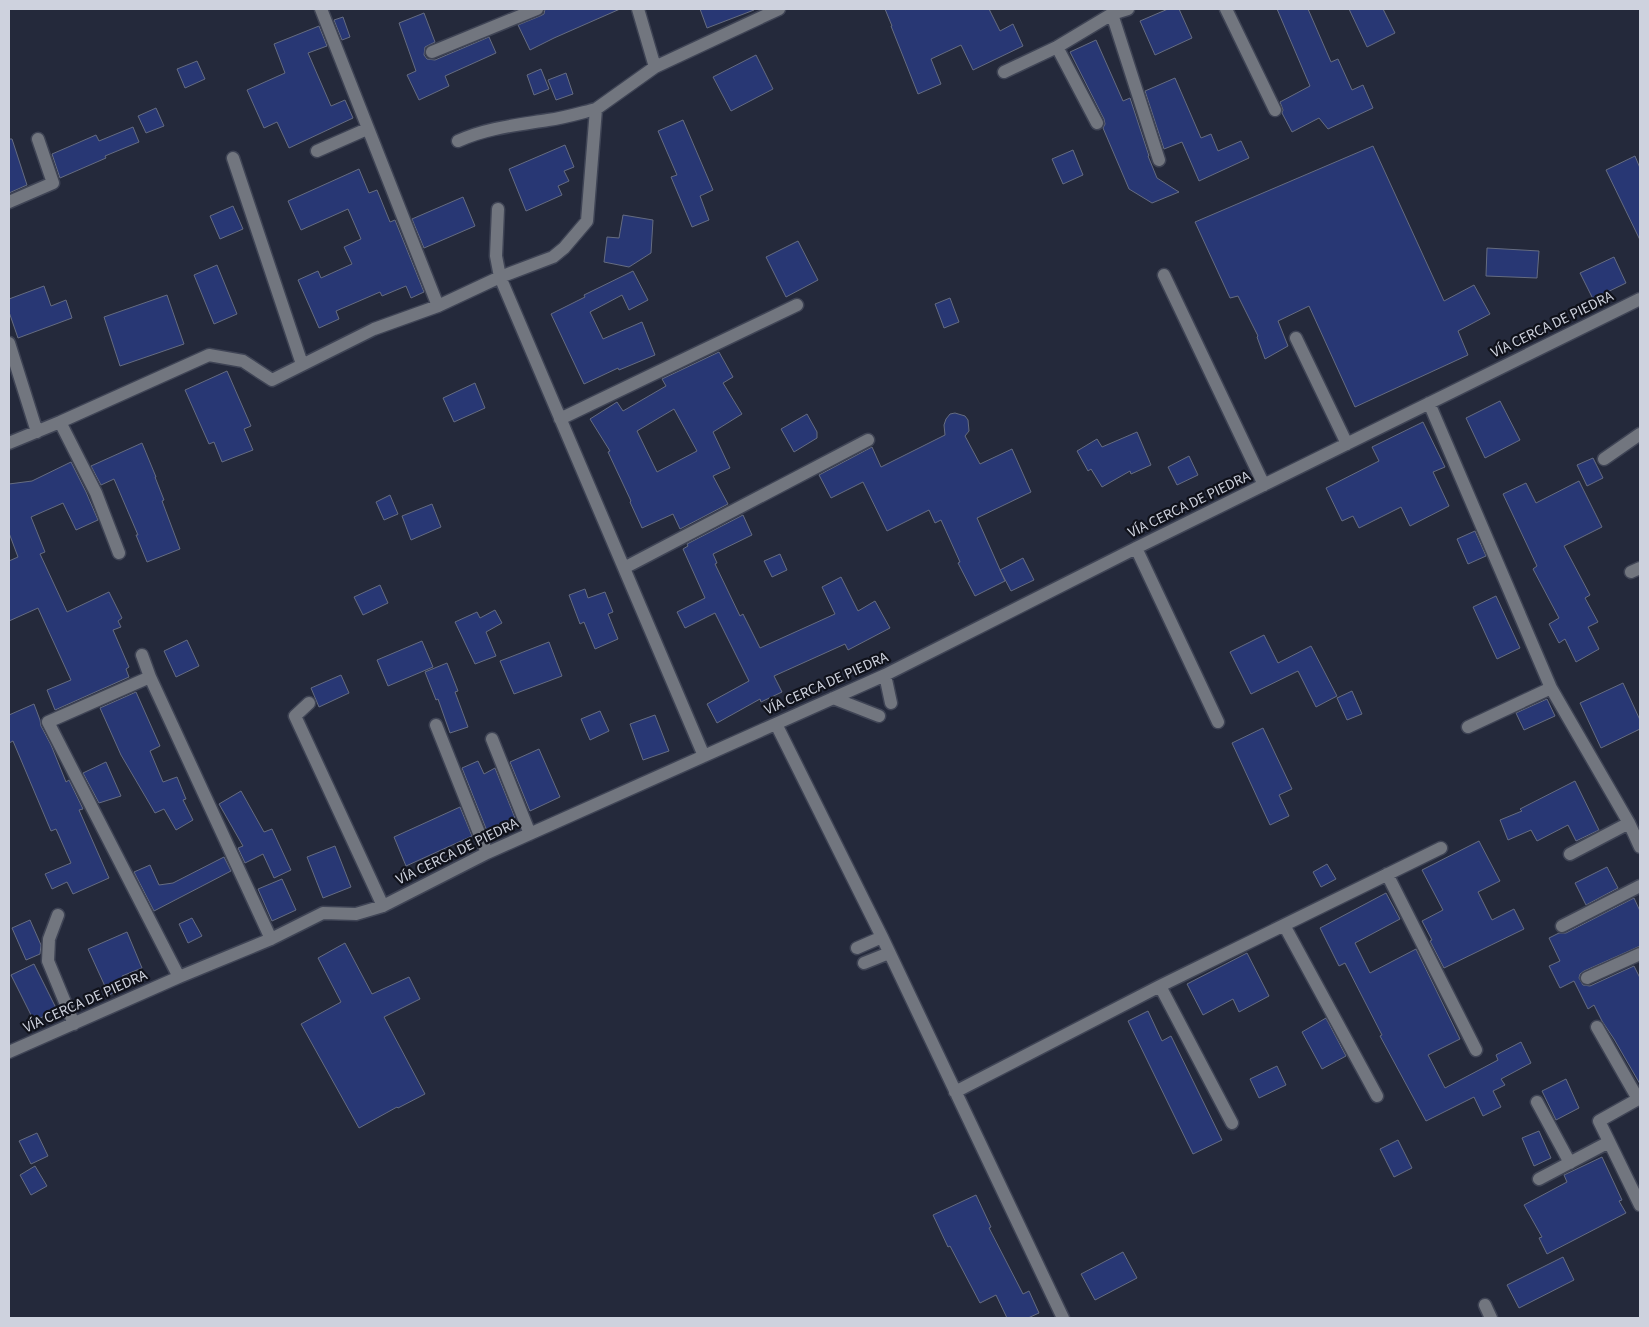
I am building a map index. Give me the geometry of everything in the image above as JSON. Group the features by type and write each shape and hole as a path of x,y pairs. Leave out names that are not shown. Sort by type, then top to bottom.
{"street":[{"path":"321,9 438,306"},
{"path":"432,52 537,9"},
{"path":"638,9 655,67"},
{"path":"458,141 475,133 549,120 596,109 655,67 779,9"},
{"path":"1004,72 1057,47 1112,14 1126,9"},
{"path":"1226,9 1274,110"},
{"path":"1112,14 1159,160"},
{"path":"1057,47 1097,123"},
{"path":"9,443 210,355 243,361 272,380 374,329 438,306 500,277 553,257 564,248 587,221 596,109"},
{"path":"318,151 367,129"},
{"path":"9,202 53,183 38,139"},
{"path":"233,158 302,364"},
{"path":"498,209 496,256 500,277 704,756"},
{"path":"1164,275 1264,485"},
{"name":"VÍA CERCA DE PIEDRA","path":"9,1052 178,977 271,939 323,913 356,914 383,906 487,853 885,675 1640,298"},
{"path":"560,419 797,305"},
{"path":"1296,338 1347,444"},
{"path":"9,343 37,432"},
{"path":"1429,403 1551,688 1629,823 1640,847"},
{"path":"60,422 96,492 119,554"},
{"path":"1604,459 1640,434"},
{"path":"624,568 868,440"},
{"path":"1136,548 1218,722"},
{"path":"142,655 150,678 271,939"},
{"path":"885,675 891,703"},
{"path":"150,678 48,722 178,977"},
{"path":"1468,727 1551,688"},
{"path":"833,698 879,716"},
{"path":"309,703 295,716 383,906"},
{"path":"776,724 882,937 1063,1318"},
{"path":"436,725 487,853"},
{"path":"492,738 530,834"},
{"path":"1570,854 1629,823"},
{"path":"955,1092 1160,986 1441,848"},
{"path":"1387,874 1476,1050"},
{"path":"1562,926 1640,886"},
{"path":"58,915 49,939 48,961 74,1024"},
{"path":"1284,925 1377,1096"},
{"path":"857,948 882,937"},
{"path":"864,963 889,953"},
{"path":"1587,978 1640,954"},
{"path":"1160,986 1232,1123"},
{"path":"1597,1027 1639,1099 1599,1121 1640,1205"},
{"path":"1537,1102 1570,1163"},
{"path":"1539,1179 1609,1142"},
{"path":"1485,1305 1491,1318"}],"building":[{"path":"545,9 620,9 530,50 518,25 544,14"},
{"path":"700,9 754,9 754,10 707,28"},
{"path":"885,9 989,9 1000,31 1013,24 1023,46 973,70 961,45 931,59 941,84 918,94"},
{"path":"1168,9 1179,9 1192,38 1155,55 1140,21"},
{"path":"1277,9 1308,9 1331,62 1338,59 1352,90 1363,85 1373,108 1328,129 1319,118 1292,132 1282,113 1283,110 1280,102 1310,86"},
{"path":"1349,9 1383,9 1395,33 1367,47"},
{"path":"424,13 435,42 425,47 424,55 427,59 435,60 489,37 496,53 445,76 449,86 419,100 407,75 416,71 399,23"},
{"path":"343,17 350,37 342,40 334,20"},
{"path":"319,26 327,46 308,53 331,106 345,100 353,118 289,148 277,122 264,128 247,90 285,73 274,44"},
{"path":"1096,40 1123,101 1130,98 1157,178 1179,192 1152,203 1129,189 1103,128 1105,124 1104,119 1070,52"},
{"path":"756,55 773,89 731,111 713,77"},
{"path":"197,61 205,79 185,88 177,69"},
{"path":"541,69 549,89 534,95 527,75"},
{"path":"566,73 573,94 556,100 548,80"},
{"path":"1175,78 1201,138 1211,134 1218,151 1241,141 1249,158 1199,181 1182,142 1164,149 1145,91"},
{"path":"156,108 164,126 146,133 138,116"},
{"path":"683,120 713,190 700,196 709,220 692,227 671,177 677,175 658,131"},
{"path":"133,127 139,142 60,178 52,154 96,135 99,141"},
{"path":"9,139 12,139 27,185 9,193"},
{"path":"565,145 574,167 564,171 569,181 558,186 562,195 526,211 509,169"},
{"path":"1373,146 1444,301 1474,285 1490,314 1458,331 1468,355 1355,407 1309,306 1278,321 1288,346 1265,359 1258,336 1238,296 1230,298 1195,222"},
{"path":"1073,150 1083,175 1063,184 1052,159"},
{"path":"1635,156 1640,168 1640,240 1606,170"},
{"path":"359,169 369,193 377,190 390,222 395,220 424,292 411,298 406,286 382,296 380,292 336,311 339,319 319,328 298,280 318,271 321,278 352,264 344,247 361,239 348,209 301,230 288,201"},
{"path":"463,197 475,226 424,248 412,219"},
{"path":"233,206 243,229 220,239 210,216"},
{"path":"623,215 653,220 651,253 629,267 604,262 607,237 619,238"},
{"path":"798,241 818,280 786,297 766,257"},
{"path":"1487,248 1539,251 1537,278 1486,276"},
{"path":"1614,257 1626,283 1593,299 1580,273"},
{"path":"217,265 237,314 214,324 194,275"},
{"path":"633,271 648,300 629,310 622,295 590,312 603,339 642,322 655,355 619,370 618,368 584,384 551,314 585,297 584,295"},
{"path":"44,286 51,306 66,300 72,318 18,338 9,312 9,299"},
{"path":"167,295 184,344 120,366 104,317"},
{"path":"950,298 959,322 944,328 935,304"},
{"path":"719,352 733,377 723,383 742,414 713,432 730,468 713,476 728,504 680,529 673,514 642,528 608,452 610,451 590,419 617,402 623,411 666,386 662,379","holes":["674,409 697,451 657,472 637,431"]},
{"path":"227,371 251,426 244,429 253,450 222,462 214,442 209,444 185,390"},
{"path":"475,383 485,408 454,422 443,398"},
{"path":"1500,401 1520,440 1485,458 1466,418"},
{"path":"955,413 965,416 968,420 969,431 965,436 980,464 1012,449 1031,492 977,518 1005,581 975,596 958,563 960,562 941,520 935,523 929,510 887,531 863,482 831,498 819,475 872,447 881,467 945,435 944,425 946,419 950,414"},
{"path":"807,414 817,432 817,438 794,452 781,429"},
{"path":"1423,422 1445,467 1433,472 1449,506 1410,526 1401,507 1359,528 1353,516 1342,521 1326,488 1379,461 1372,447"},
{"path":"1137,432 1151,465 1131,474 1130,471 1102,487 1091,469 1088,471 1077,451 1097,439 1102,447"},
{"path":"142,443 156,477 164,500 162,501 180,549 147,562 136,535 138,535 114,479 101,485 91,466"},
{"path":"1189,456 1198,475 1177,485 1168,467"},
{"path":"1593,458 1603,478 1587,486 1577,465"},
{"path":"71,462 98,520 76,530 63,503 31,517 45,552 40,554 67,612 109,592 122,618 118,621 121,627 113,630 129,667 126,669 129,677 55,710 47,690 71,680 38,608 9,621 9,561 18,557 9,533 9,484 32,481"},
{"path":"1579,481 1602,527 1564,546 1590,595 1585,598 1598,622 1588,627 1599,649 1576,662 1565,639 1559,643 1549,624 1559,618 1533,569 1537,566 1503,494 1526,483 1536,503"},
{"path":"390,495 398,514 384,520 376,502"},
{"path":"432,504 441,527 411,540 402,516"},
{"path":"743,515 752,535 713,554 717,563 715,564 740,616 743,614 760,648 835,614 822,587 841,577 858,611 875,601 890,628 848,650 845,644 774,676 782,692 761,702 760,699 717,723 707,704 749,681 715,613 685,628 677,612 705,598 683,549 688,546 687,544"},
{"path":"1475,531 1486,556 1468,564 1457,539"},
{"path":"780,554 787,570 772,577 764,561"},
{"path":"1023,558 1034,580 1011,591 1000,570"},
{"path":"380,585 388,603 363,615 354,597"},
{"path":"585,589 588,598 605,592 613,612 608,614 618,639 595,649 584,622 580,624 569,595"},
{"path":"1496,596 1520,648 1497,659 1473,607"},
{"path":"495,610 502,623 486,632 496,656 475,664 455,622 477,612 480,618"},
{"path":"1264,635 1278,663 1311,646 1337,696 1316,707 1298,671 1251,694 1230,652"},
{"path":"187,640 199,666 176,677 164,651"},
{"path":"422,641 433,667 388,686 377,660"},
{"path":"549,642 562,676 514,694 500,661"},
{"path":"447,663 458,691 455,692 468,727 450,733 438,699 436,700 425,672"},
{"path":"341,675 349,693 319,707 311,688"},
{"path":"1623,683 1640,720 1640,729 1601,748 1580,703"},
{"path":"1352,691 1362,714 1347,720 1337,698"},
{"path":"136,692 160,746 150,751 163,782 177,777 186,799 183,800 193,820 176,830 164,809 155,813 121,755 100,708"},
{"path":"1547,699 1555,716 1524,730 1516,713"},
{"path":"34,704 41,726 66,782 69,780 83,809 79,810 109,878 73,894 67,882 52,889 45,874 71,863 56,829 51,831 13,741 9,743 9,715"},
{"path":"600,711 609,731 590,740 581,719"},
{"path":"655,715 669,751 643,760 630,724"},
{"path":"1263,728 1292,789 1279,795 1289,816 1270,825 1232,743"},
{"path":"539,749 560,797 530,811 510,762"},
{"path":"478,761 484,774 495,768 515,818 487,831 462,768"},
{"path":"106,762 121,796 99,803 83,773"},
{"path":"1575,781 1599,830 1576,841 1568,825 1537,841 1531,830 1508,840 1500,820 1522,811 1520,809"},
{"path":"241,791 264,832 272,829 291,870 274,878 263,854 245,863 238,848 243,846 219,804"},
{"path":"460,807 472,836 406,866 394,837"},
{"path":"1479,841 1500,881 1478,892 1492,920 1514,909 1524,929 1444,968 1422,921 1443,910 1422,870"},
{"path":"335,846 351,887 323,898 307,857"},
{"path":"224,857 231,871 154,911 134,872 150,865 159,885 173,883"},
{"path":"1327,864 1336,879 1321,887 1313,872"},
{"path":"1607,867 1618,888 1586,905 1575,883"},
{"path":"282,879 296,910 272,921 258,889"},
{"path":"1386,893 1400,919 1355,943 1370,973 1416,949 1460,1039 1428,1055 1445,1088 1498,1060 1496,1055 1521,1042 1531,1063 1501,1079 1505,1085 1493,1091 1501,1107 1483,1116 1474,1097 1426,1121 1380,1036 1382,1035 1345,963 1339,966 1320,928"},
{"path":"1634,898 1640,911 1640,946 1584,971 1580,974 1579,978 1583,985 1590,986 1634,966 1640,978 1640,1084 1594,1005 1588,1009 1574,981 1560,988 1549,966 1560,961 1549,938 1559,933 1566,933"},
{"path":"192,918 202,936 188,943 179,924"},
{"path":"30,920 41,945 40,954 26,960 12,928"},
{"path":"127,932 142,968 122,976 127,987 109,995 88,949"},
{"path":"345,943 372,994 409,977 420,999 384,1017 425,1094 359,1128 301,1024 341,1002 318,958"},
{"path":"1247,953 1269,996 1239,1012 1233,999 1203,1015 1187,984"},
{"path":"34,964 57,1010 34,1021 11,975"},
{"path":"1148,1011 1162,1041 1171,1036 1222,1140 1193,1154 1128,1021"},
{"path":"1326,1018 1346,1056 1322,1069 1302,1032"},
{"path":"1277,1066 1286,1085 1259,1098 1250,1079"},
{"path":"1566,1079 1579,1108 1556,1120 1542,1091"},
{"path":"1539,1131 1551,1158 1534,1166 1522,1138"},
{"path":"37,1133 48,1156 31,1164 19,1141"},
{"path":"1398,1140 1412,1168 1394,1177 1380,1149"},
{"path":"1602,1157 1622,1200 1619,1201 1626,1213 1547,1254 1539,1238 1542,1237 1524,1205 1567,1182 1564,1175"},
{"path":"35,1166 47,1186 31,1195 20,1175"},
{"path":"976,1195 991,1227 989,1228 1023,1294 1029,1291 1039,1313 1028,1318 1007,1318 996,1295 980,1303 950,1246 948,1247 933,1215"},
{"path":"1123,1252 1137,1278 1095,1300 1081,1274"},
{"path":"1563,1257 1574,1280 1519,1308 1507,1285"}]}
